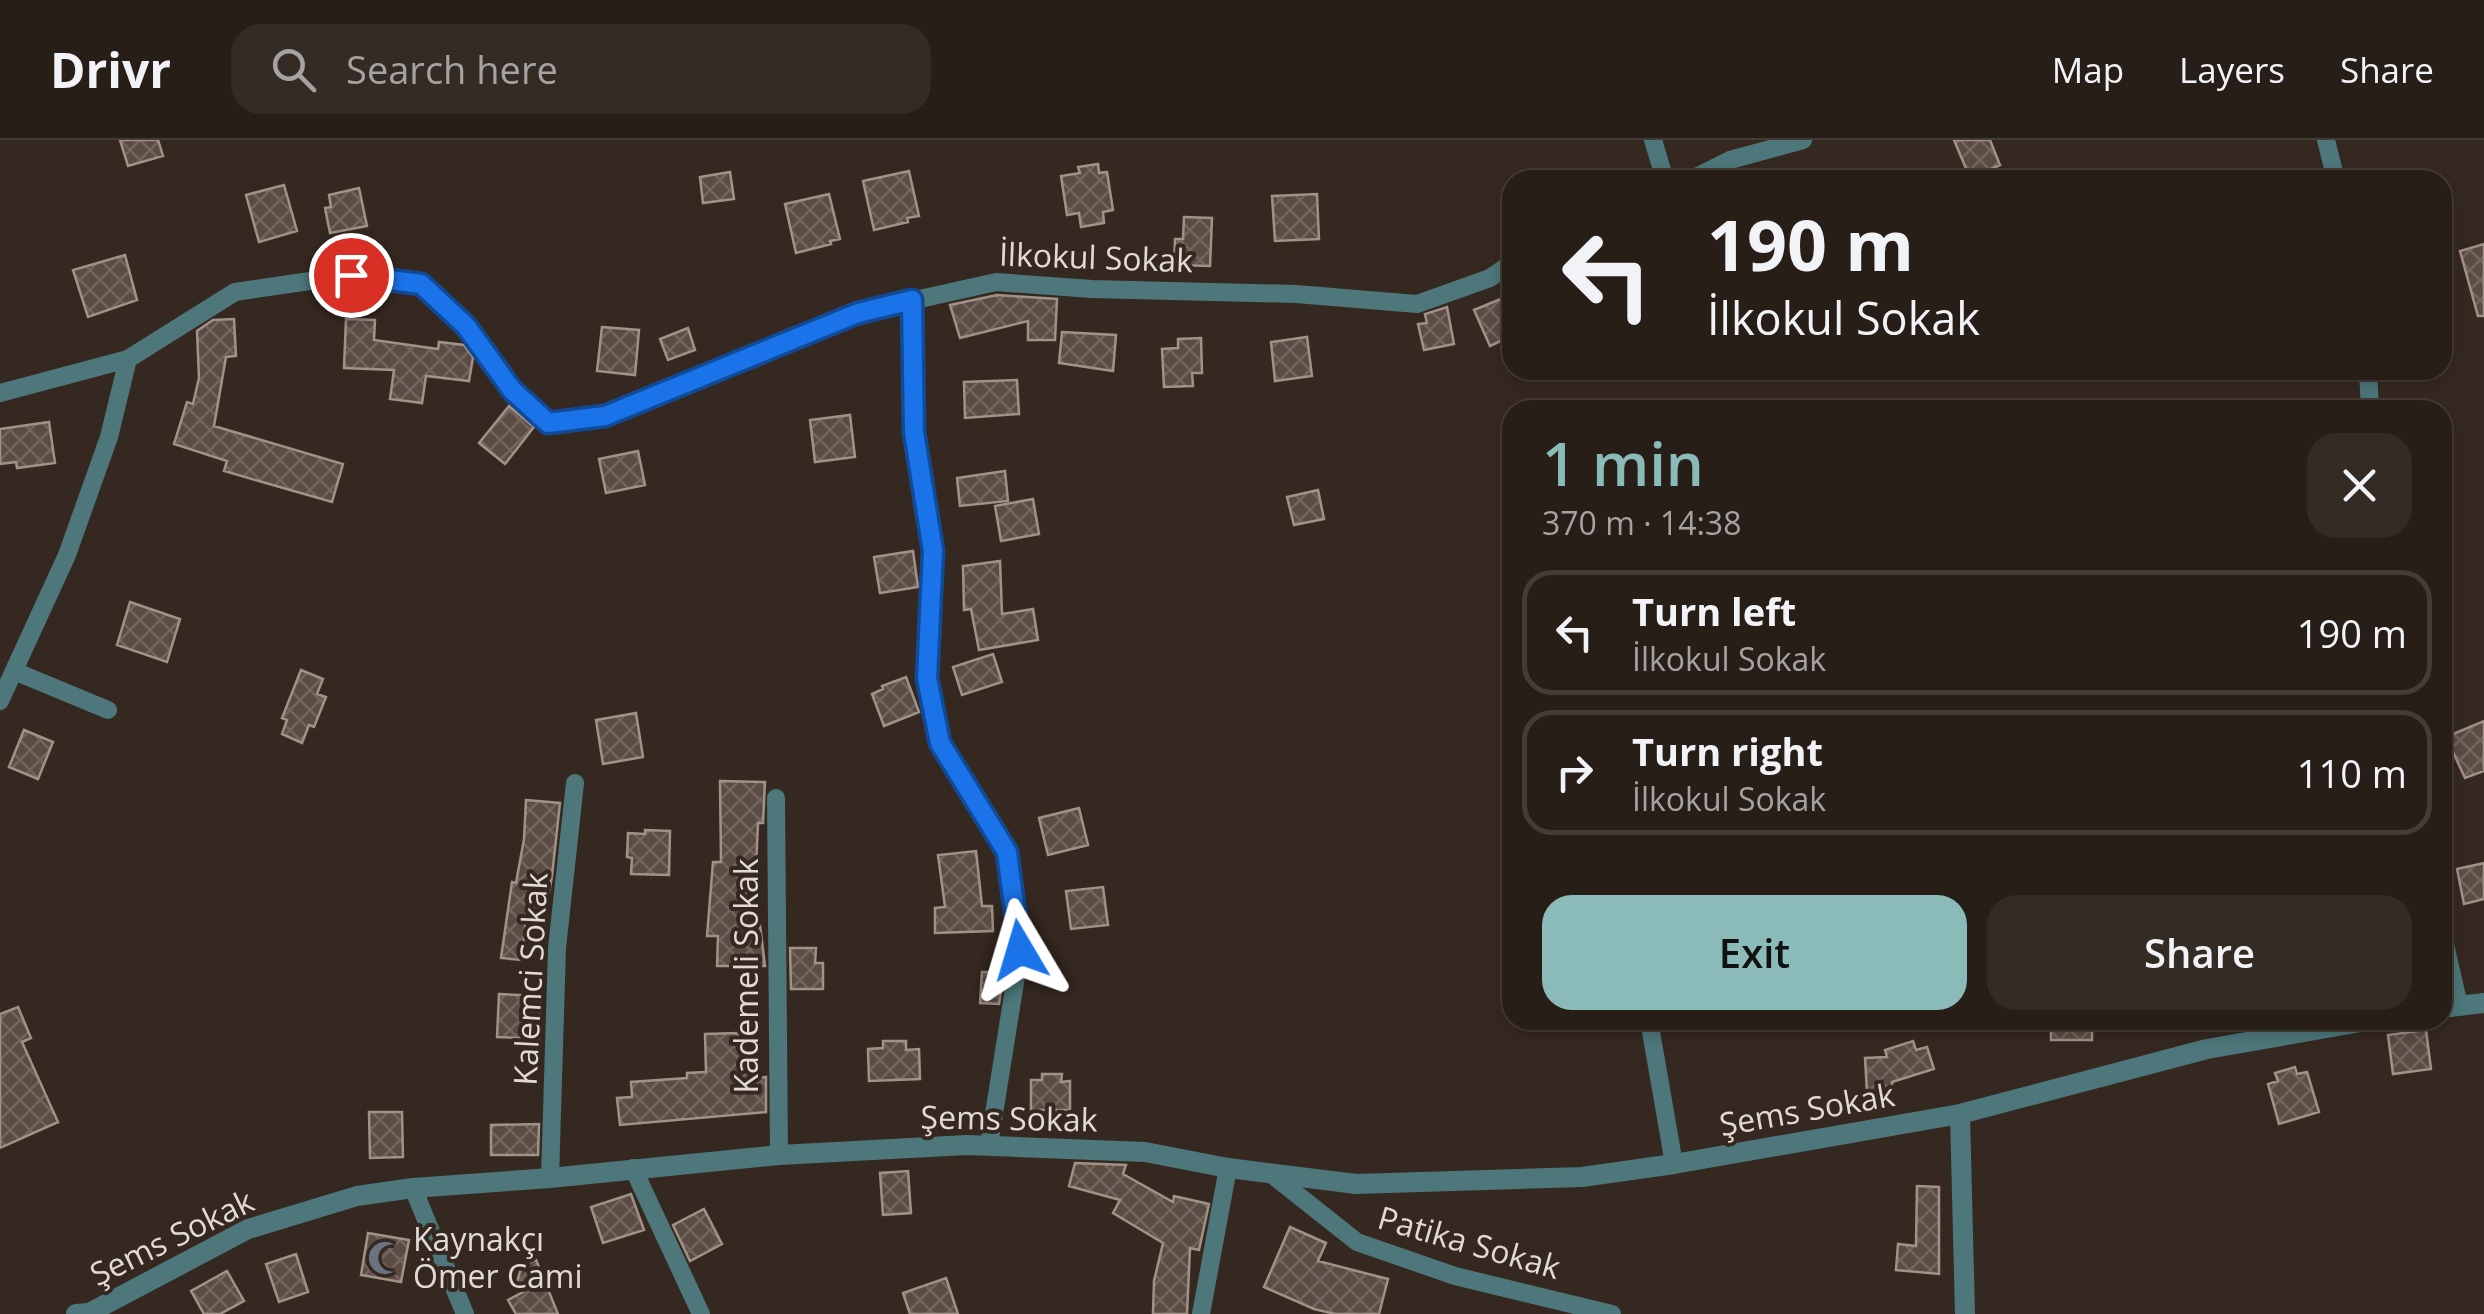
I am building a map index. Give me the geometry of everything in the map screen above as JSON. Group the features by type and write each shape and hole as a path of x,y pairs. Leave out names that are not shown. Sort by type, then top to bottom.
{"street":[{"path":"1653,140 1662,170"},
{"path":"1710,170 1730,160 1803,140"},
{"path":"2326,140 2334,170"},
{"name":"İlkokul Sokak","path":"0,393 128,359 235,292 351,275 421,284 466,326 512,390 548,423 605,416 858,313 996,282 1296,294 1418,304 1490,278 1502,270"},
{"path":"912,300 914,432 933,551 927,678 940,743 1007,852 1020,950 989,1146"},
{"path":"0,701 67,555 109,437 128,359"},
{"path":"14,670 108,710"},
{"name":"Kalemci Sokak","path":"550,1178 557,948 575,782"},
{"name":"Kademeli Sokak","path":"776,798 779,1155"},
{"path":"2452,1006 2484,1003"},
{"path":"1650,1030 1674,1164"},
{"name":"Şems Sokak","path":"76,1314 89,1312 248,1229 356,1196 414,1188 779,1155 989,1146 1145,1152 1228,1168 1356,1184 1582,1177 1960,1114 2206,1049 2315,1030"},
{"path":"1960,1114 1965,1314"},
{"path":"633,1168 701,1314"},
{"path":"1201,1314 1228,1168"},
{"name":"Patika Sokak","path":"1270,1174 1357,1242 1455,1276 1612,1314"},
{"path":"414,1188 465,1314"}],"building":[{"path":"120,140 158,140 163,156 128,166"},
{"path":"1954,140 1990,140 2000,165 1988,170 1967,170"},
{"path":"1098,164 1099,173 1107,172 1113,210 1103,212 1104,223 1081,227 1079,213 1067,215 1061,176 1080,173 1078,167"},
{"path":"909,171 919,216 874,230 863,181"},
{"path":"730,172 734,199 703,203 700,177"},
{"path":"284,185 297,231 259,242 246,195"},
{"path":"359,188 367,226 330,233 325,208 331,207 329,195"},
{"path":"829,194 840,239 796,253 785,204"},
{"path":"1317,194 1319,239 1275,241 1272,196"},
{"path":"1184,217 1212,218 1210,266 1174,265 1175,239 1183,239"},
{"path":"2484,244 2484,316 2478,316 2460,251"},
{"path":"125,255 137,300 88,317 73,270"},
{"path":"997,295 1057,299 1055,340 1028,340 1028,321 960,338 950,305"},
{"path":"1502,298 1502,341 1490,346 1474,310"},
{"path":"1447,307 1454,344 1424,350 1418,324 1427,323 1425,314"},
{"path":"234,319 236,356 226,357 214,426 343,464 332,502 224,471 227,461 174,444 187,402 193,404 199,378 197,331 213,320"},
{"path":"346,319 375,320 374,340 438,349 439,342 464,345 473,357 469,381 426,376 422,403 390,399 394,370 344,368"},
{"path":"602,327 639,330 635,375 597,371"},
{"path":"688,328 695,350 668,360 660,339"},
{"path":"1062,332 1116,335 1113,371 1059,363"},
{"path":"1307,337 1312,376 1275,381 1271,342"},
{"path":"1201,338 1202,373 1192,373 1193,386 1164,387 1162,349 1178,348 1178,339"},
{"path":"1017,380 1019,414 965,418 964,382"},
{"path":"509,406 534,427 505,464 479,443"},
{"path":"850,415 855,457 815,462 810,420"},
{"path":"49,422 55,463 17,468 16,462 0,464 0,429"},
{"path":"638,451 645,485 606,493 599,459"},
{"path":"1005,471 1008,501 960,506 957,478"},
{"path":"1318,490 1324,519 1294,525 1287,497"},
{"path":"1033,499 1039,534 1001,541 995,506"},
{"path":"913,551 918,587 880,593 874,557"},
{"path":"1000,561 1002,614 1033,609 1038,640 979,650 971,609 964,610 963,566"},
{"path":"130,602 180,619 167,662 117,645"},
{"path":"993,654 1002,682 962,695 953,667"},
{"path":"301,670 323,679 317,694 326,697 314,727 309,725 302,743 282,734 287,720 282,718"},
{"path":"906,677 919,712 884,726 872,694"},
{"path":"636,713 643,757 603,764 596,720"},
{"path":"2484,721 2484,771 2465,778 2452,750 2452,734"},
{"path":"24,730 53,742 38,779 9,767"},
{"path":"720,781 765,782 763,823 758,823 755,889 746,889 745,924 760,925 765,966 717,966 718,936 707,936 713,862 721,862"},
{"path":"526,800 560,803 544,920 526,918 522,960 501,958 512,882 516,883 524,839"},
{"path":"1079,808 1088,845 1048,855 1039,818"},
{"path":"645,830 670,831 669,875 631,874 628,833 645,834"},
{"path":"976,851 982,906 992,906 993,931 935,933 935,908 945,907 938,855"},
{"path":"2484,863 2484,899 2464,904 2457,869"},
{"path":"1103,887 1108,925 1071,929 1066,891"},
{"path":"790,948 816,948 815,963 823,963 823,989 791,989"},
{"path":"982,972 1004,972 999,1004 980,1003"},
{"path":"499,994 541,996 539,1039 497,1037"},
{"path":"18,1007 31,1038 22,1042 58,1122 0,1148 0,1014"},
{"path":"2051,1030 2092,1030 2092,1040 2051,1040"},
{"path":"2426,1030 2431,1069 2393,1074 2388,1035"},
{"path":"738,1033 738,1051 757,1050 757,1078 766,1077 766,1112 620,1125 617,1098 632,1097 631,1082 687,1078 687,1073 706,1072 705,1034"},
{"path":"883,1041 906,1041 906,1050 919,1049 920,1079 869,1081 868,1049 883,1048"},
{"path":"1913,1041 1916,1050 1927,1047 1934,1069 1892,1082 1893,1090 1867,1092 1865,1058 1887,1057 1885,1050"},
{"path":"2295,1067 2297,1074 2307,1072 2319,1112 2279,1124 2268,1084 2278,1081 2275,1073"},
{"path":"1042,1074 1062,1074 1061,1082 1070,1081 1070,1110 1031,1110 1031,1080 1042,1080"},
{"path":"369,1112 402,1112 403,1157 370,1158"},
{"path":"539,1124 538,1155 491,1155 491,1125"},
{"path":"1075,1163 1126,1165 1123,1174 1173,1202 1174,1196 1209,1204 1199,1250 1190,1248 1187,1314 1153,1314 1154,1281 1163,1243 1113,1213 1120,1200 1069,1186"},
{"path":"908,1171 911,1213 883,1215 880,1173"},
{"path":"1917,1186 1939,1187 1939,1274 1896,1270 1898,1244 1916,1246"},
{"path":"631,1194 644,1230 603,1243 591,1207"},
{"path":"704,1209 722,1244 690,1261 673,1225"},
{"path":"1290,1227 1326,1243 1318,1261 1388,1279 1379,1314 1335,1314 1264,1287"},
{"name":"Kaynakçı Ömer Cami","path":"368,1233 409,1240 401,1282 361,1275"},
{"path":"296,1254 308,1292 279,1302 266,1264"},
{"path":"536,1260 558,1314 516,1314 508,1300 523,1292 517,1282 522,1265"},
{"path":"227,1271 244,1301 220,1314 204,1314 191,1291"},
{"path":"946,1278 958,1314 910,1314 903,1293"}],"place":[{"name":"Kaynakçı Ömer Cami","path":"385,1258"}],"route":[{"path":"351,275 421,284 466,326 512,390 548,423 605,416 858,313 912,300 914,432 933,551 927,678 940,743 1007,852 1020,950"}]}
